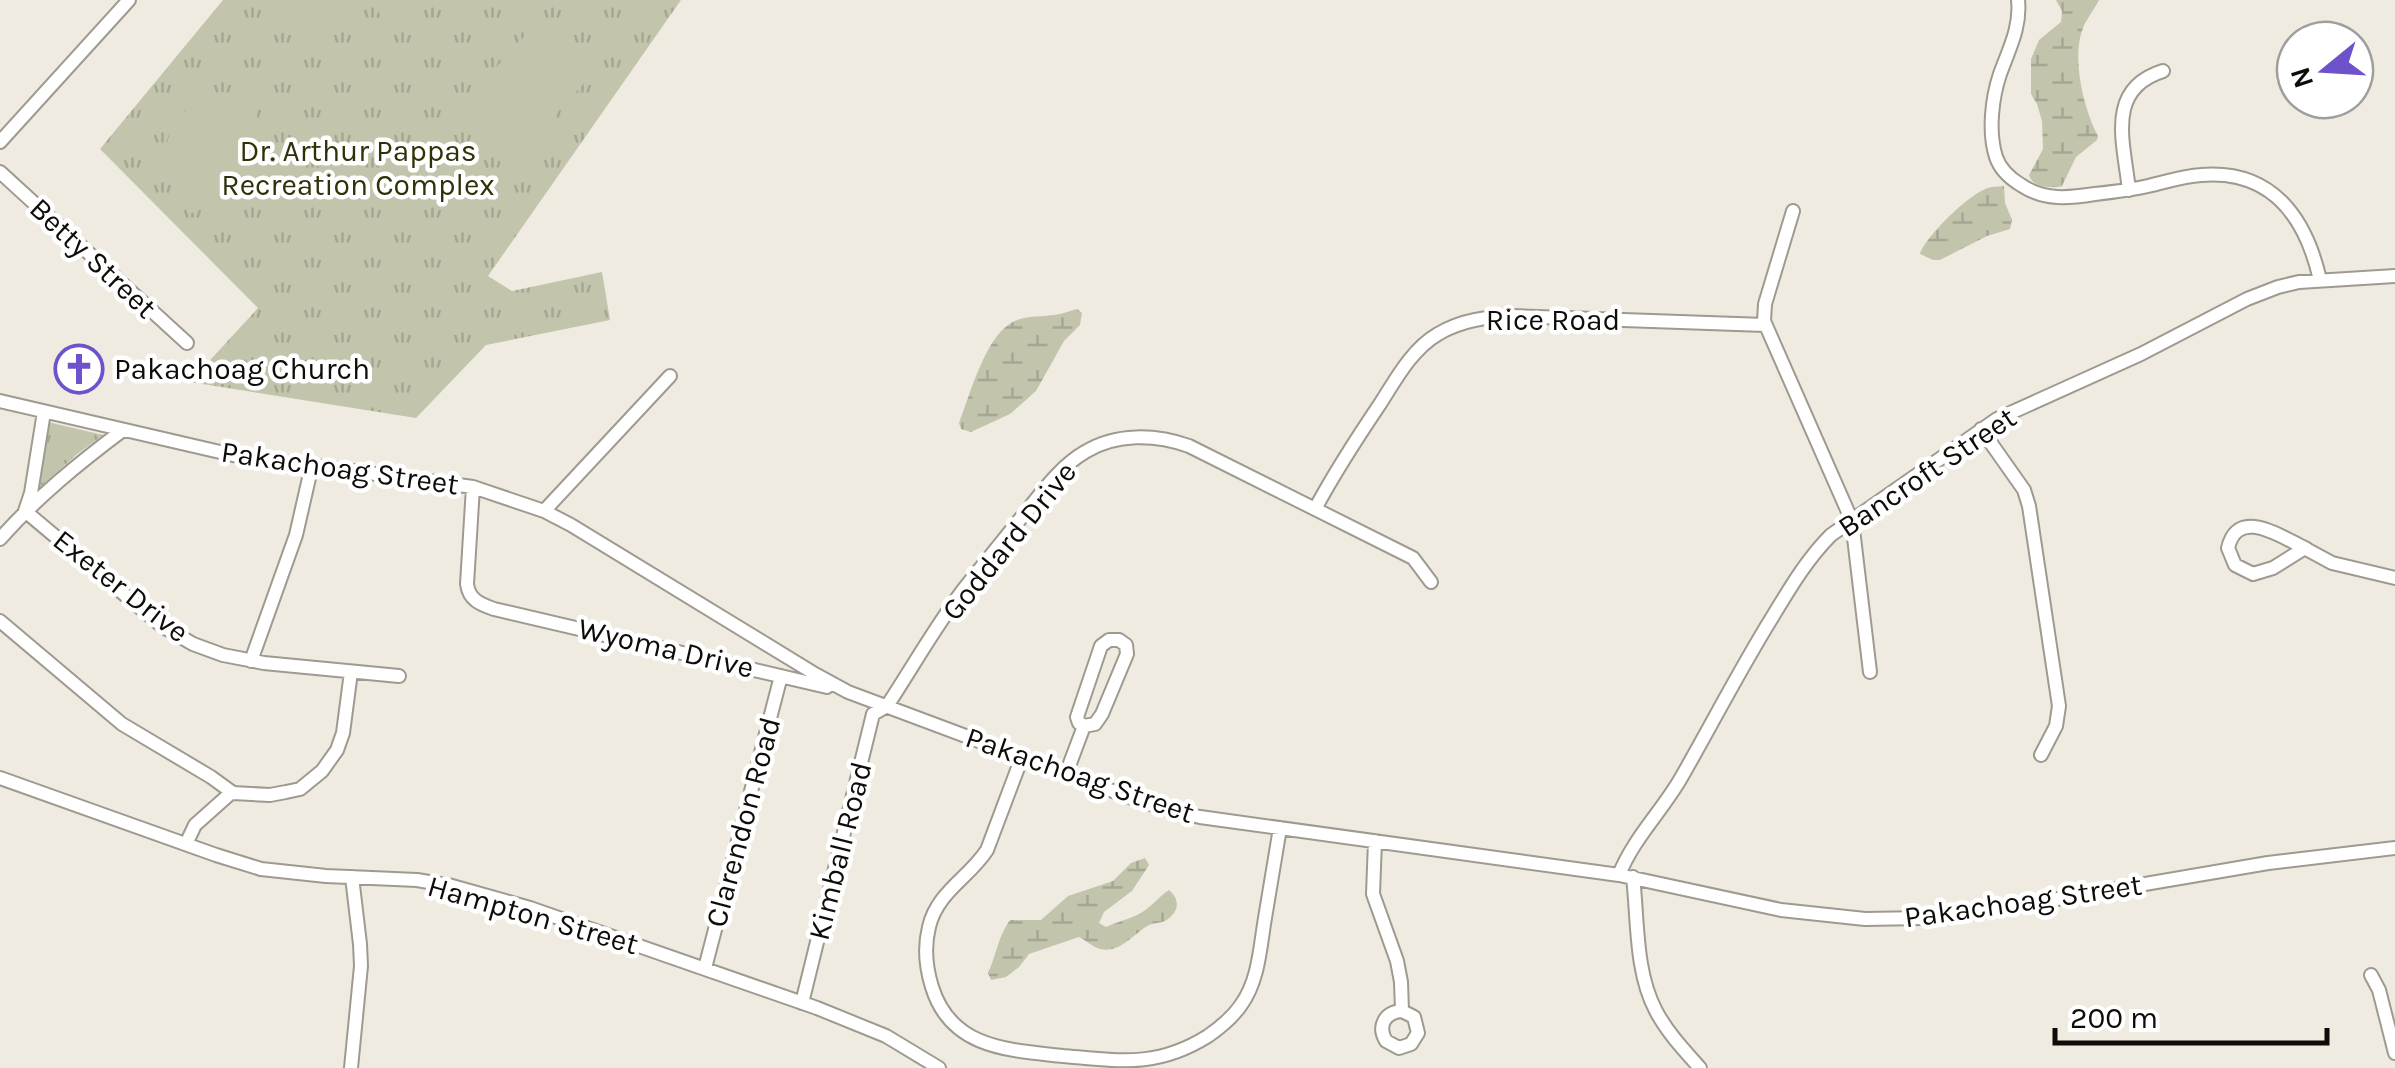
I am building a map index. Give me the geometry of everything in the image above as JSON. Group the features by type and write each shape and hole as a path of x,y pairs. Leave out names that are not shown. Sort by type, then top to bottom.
{"street":[{"path":"0,142 129,0"},
{"path":"2018,0 2017,26 1994,96 1994,141 1998,162 2008,174 2048,196 2129,190 2206,174 2261,186 2282,201 2299,223 2320,280"},
{"path":"2129,190 2122,120 2125,103 2140,80 2163,71"},
{"name":"Betty Street","path":"0,172 187,342"},
{"path":"1793,211 1764,310 1765,325 1852,521 1870,672"},
{"name":"Bancroft Street","path":"1626,876 1630,853 1682,776 1758,639 1802,570 1823,544 1852,521 2003,416 2141,354 2246,299 2285,284 2395,276"},
{"name":"Rice Road","path":"1315,508 1404,366 1434,336 1452,326 1512,316 1765,325"},
{"path":"544,510 670,376"},
{"name":"Pakachoag Street","path":"0,401 233,454 473,487 544,510 848,692 1179,813 1626,876 1799,913 1852,918 1922,918 2070,898 2282,861 2395,848"},
{"path":"25,510 44,412"},
{"path":"1980,429 2024,490 2030,506 2059,710 2056,726 2041,755"},
{"path":"0,538 25,510 123,430"},
{"name":"Goddard Drive","path":"887,706 961,593 1069,464 1096,446 1136,437 1179,442 1413,558 1431,582"},
{"path":"252,660 296,535 312,465"},
{"name":"Wyoma Drive","path":"473,487 466,584 473,600 848,692"},
{"name":"Exeter Drive","path":"25,510 180,638 223,655 399,676"},
{"path":"2304,548 2273,568 2254,574 2235,566 2228,548 2234,533 2250,526 2304,548 2332,563 2395,578"},
{"path":"0,620 122,724 232,792 300,789 322,771 343,734 351,672"},
{"path":"1109,640 1119,640 1127,651 1121,669 1100,718 1095,724 1084,726 1077,717 1102,646 1109,640"},
{"name":"Clarendon Road","path":"705,968 781,676"},
{"name":"Kimball Road","path":"802,1002 873,714 887,706"},
{"path":"1066,774 1084,726"},
{"path":"1022,757 987,850 937,906 928,928 926,949 934,994 946,1015 966,1034 1009,1050 1121,1062 1158,1060 1191,1048 1225,1024 1246,999 1254,980 1280,828"},
{"name":"Hampton Street","path":"0,778 261,869 417,880 530,908 802,1002 886,1036 938,1068"},
{"path":"186,844 195,825 232,792"},
{"path":"1375,841 1373,894 1400,971 1402,1011"},
{"path":"1626,876 1651,1000 1667,1029 1700,1068"},
{"path":"351,1068 361,966 352,878"},
{"path":"2371,974 2395,1053"}],"green space":[{"name":"Dr. Arthur Pappas Recreation Complex","path":"223,0 681,0 488,276 512,291 602,272 610,320 486,345 416,418 190,382 258,308 100,149"},
{"path":"268,0 362,0 277,35"},
{"path":"374,0 433,0 384,25"},
{"path":"2056,0 2099,0 2083,28 2078,54 2084,98 2098,136 2076,157 2062,186 2047,187 2038,185 2029,175 2043,149 2042,121 2031,94 2031,59 2039,40 2061,22 2062,11"},
{"path":"541,18 597,69 507,168 451,117"},
{"path":"220,92 250,94 276,174 273,183 189,214 169,179 169,136 183,113"},
{"path":"2004,186 2012,220 2010,229 1940,260 1920,254 1930,237 1960,207 1990,187"},
{"path":"1077,309 1082,313 1080,325 1064,341 1036,391 1010,414 971,432 961,429 959,423 980,366 1005,328 1025,318"},
{"path":"48,422 103,435 36,491"},
{"path":"1145,858 1149,865 1132,891 1104,912 1099,923 1106,927 1137,915 1169,890 1177,902 1170,918 1149,925 1107,950 1079,937 1029,954 1006,977 991,980 988,973 1010,920 1041,920 1068,896 1113,881 1131,863"}],"place":[{"name":"Pakachoag Church","path":"79,369"}]}
